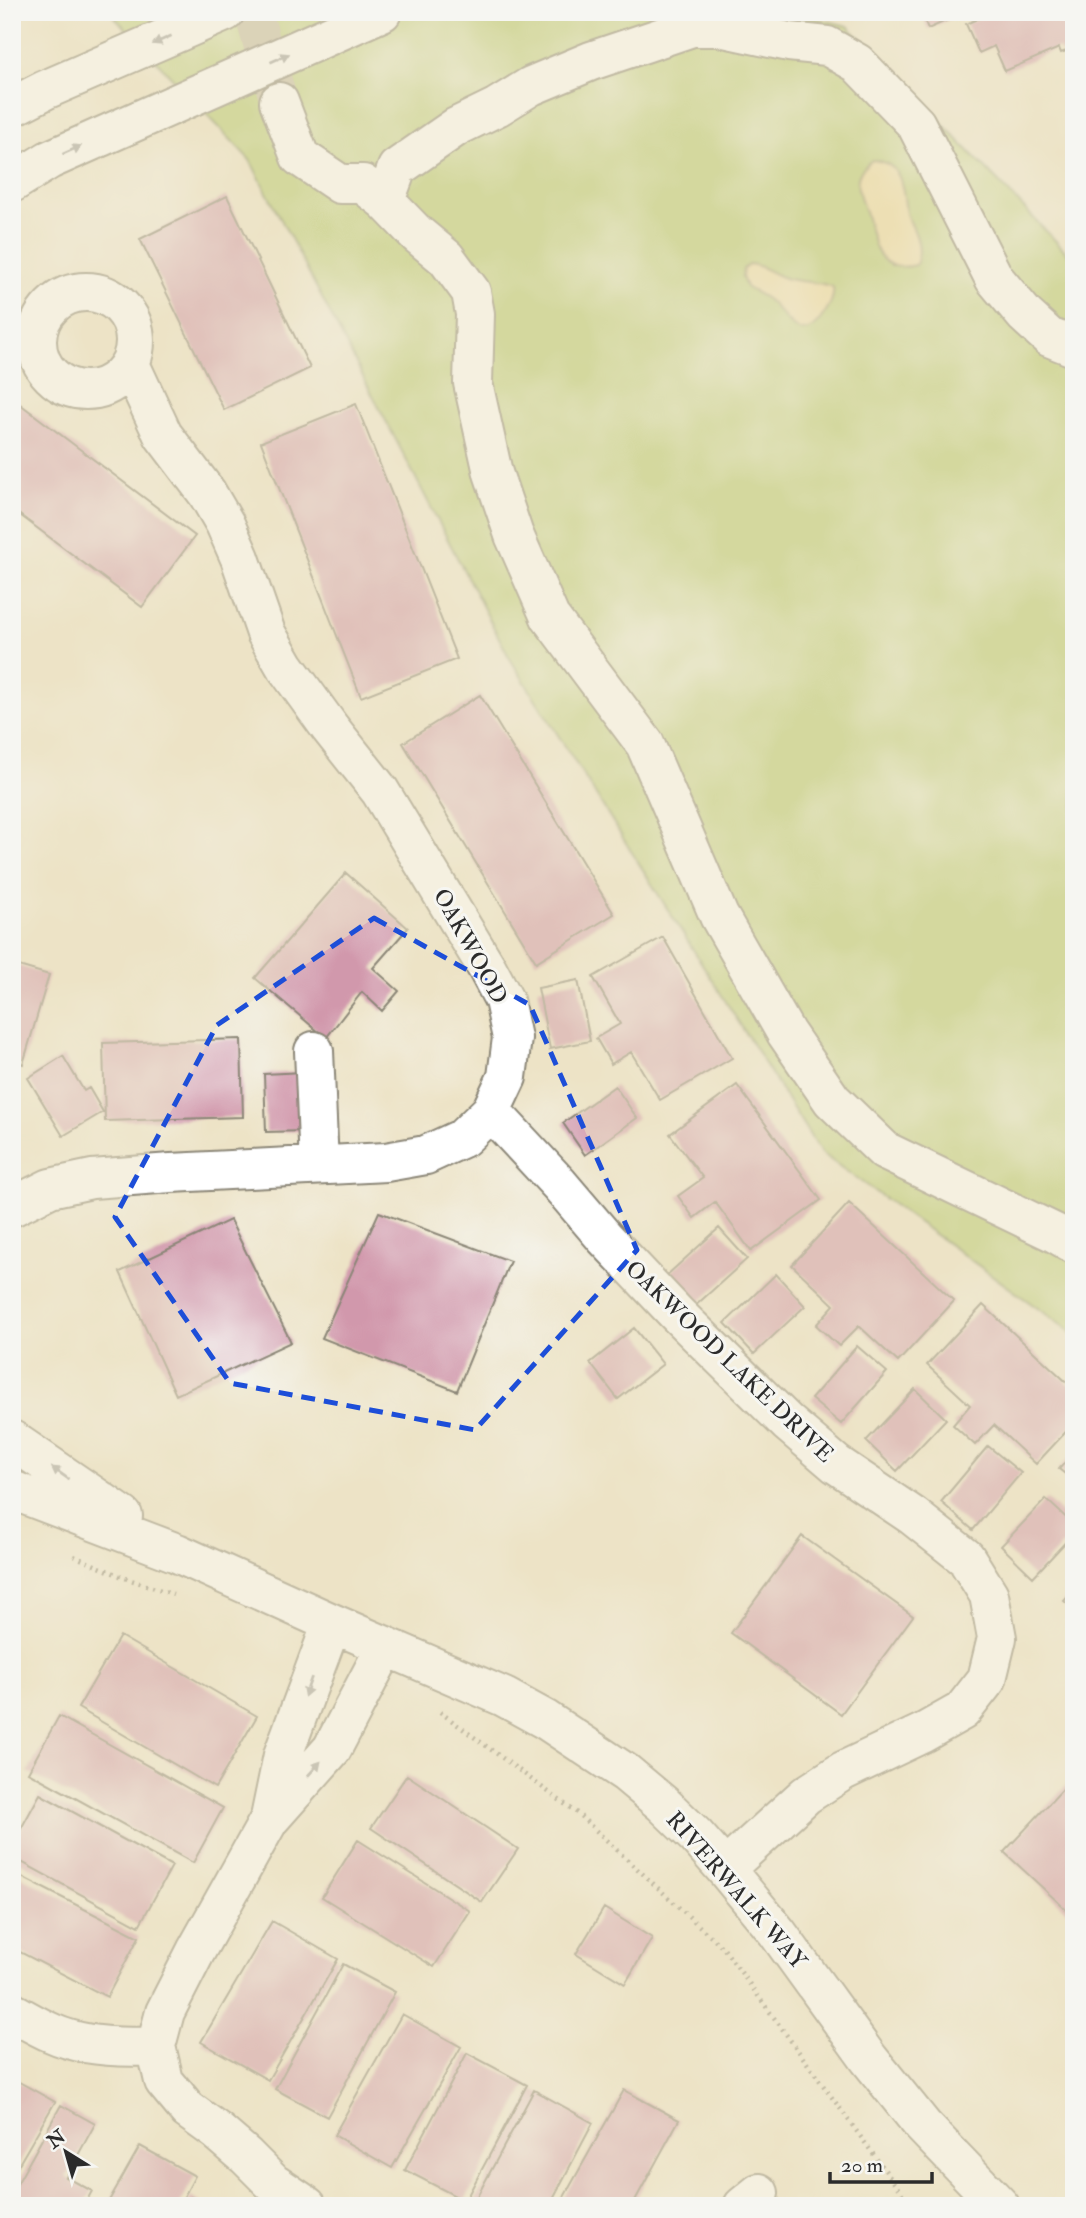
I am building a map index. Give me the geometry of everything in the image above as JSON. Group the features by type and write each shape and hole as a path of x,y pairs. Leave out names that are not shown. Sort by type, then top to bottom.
{"street":[{"path":"12,107 225,12"},
{"path":"12,183 50,160 382,12"},
{"path":"385,201 397,168 456,127 497,107 531,86 591,61 692,27 719,27 789,43 827,46 857,63 916,124 994,278 1025,315 1049,337 1074,347"},
{"path":"279,102 300,157 340,184 363,184 385,201 417,234 446,258 471,292 475,314 473,383 493,473 514,535 550,617 645,744 719,916 786,1033 832,1100 885,1151 1074,1244"},
{"name":"OAKWOOD","path":"12,1207 50,1188 92,1179 171,1172 386,1162 426,1155 463,1138 491,1111 507,1077 512,1038 504,1000 380,791 285,666 266,633 225,524 200,482 163,435 130,364"},
{"path":"314,1051 319,1165"},
{"name":"OAKWOOD LAKE DRIVE","path":"491,1111 677,1314 788,1423 836,1464 913,1516 966,1558 989,1595 997,1638 987,1679 962,1711 843,1771 806,1794 725,1870"},
{"name":"RIVERWALK WAY","path":"12,1440 177,1553"},
{"name":"RIVERWALK WAY","path":"12,1490 177,1553 504,1697 587,1745 626,1773 696,1836 777,1932 869,2059 923,2126 1000,2206"},
{"path":"269,1820 283,1755 332,1623"},
{"path":"307,2206 272,2183 246,2156 188,2110 164,2081 156,2046 165,2012 269,1820 332,1749 386,1646"},
{"path":"12,2012 53,2034 72,2040 130,2047 156,2046"}],"path":[{"path":"434,1707 577,1812 724,1949 911,2206"}],"highlighted area":[{"path":"374,918 530,1005 637,1250 475,1430 230,1383 115,1217 217,1025"}],"green space":[{"path":"110,12 789,12 848,26 1074,260 1074,1334 821,1153 509,657 250,160"}],"sand":[{"path":"872,160 890,166 900,178 907,215 918,242 916,265 893,265 879,255 875,246 857,185 860,173"},
{"path":"750,264 788,279 833,287 831,303 814,326 807,331 800,330 787,321 769,301 746,287 742,277 743,269"}],"building":[{"path":"921,12 966,12 928,29"},
{"path":"993,12 1074,12 1074,48 1061,53 1059,48 1005,71 994,46 979,53 966,24"},
{"path":"1074,117 1074,141 1066,139"},
{"path":"227,196 310,368 224,410 140,239"},
{"path":"12,398 195,536 142,607 12,509"},
{"path":"356,404 457,659 361,697 261,442"},
{"path":"480,695 614,914 536,962 403,743"},
{"path":"346,873 408,928 373,968 399,991 382,1011 362,992 326,1038 255,978"},
{"path":"663,937 732,1058 660,1100 631,1052 611,1064 596,1038 620,1024 593,977"},
{"path":"12,964 49,975 23,1064 12,1061"},
{"path":"578,980 590,1041 550,1049 538,988"},
{"path":"241,1039 243,1117 105,1121 103,1043"},
{"path":"63,1056 84,1091 89,1088 103,1112 63,1136 28,1078"},
{"path":"303,1072 304,1131 266,1132 264,1074"},
{"path":"737,1085 821,1200 751,1251 715,1202 694,1218 678,1196 703,1178 670,1134"},
{"path":"615,1086 637,1118 585,1155 563,1123"},
{"path":"849,1203 954,1301 898,1362 859,1326 839,1346 816,1325 834,1305 792,1265"},
{"path":"379,1212 510,1261 457,1391 322,1338"},
{"path":"230,1220 291,1342 176,1395 120,1272"},
{"path":"719,1228 747,1259 695,1306 667,1275"},
{"path":"776,1274 805,1306 754,1354 725,1323"},
{"path":"983,1305 1074,1389 1074,1423 1036,1464 994,1425 975,1445 953,1425 970,1405 927,1365"},
{"path":"634,1328 663,1364 618,1399 590,1363"},
{"path":"857,1346 887,1372 841,1424 811,1399"},
{"path":"915,1389 946,1419 897,1471 866,1441"},
{"path":"988,1446 1021,1473 973,1530 941,1502"},
{"path":"1074,1452 1074,1481 1059,1469"},
{"path":"1046,1499 1074,1525 1074,1533 1033,1577 1001,1546"},
{"path":"802,1536 913,1616 841,1714 731,1633"},
{"path":"1074,1590 1074,1610 1064,1601"},
{"path":"120,1636 257,1716 215,1788 78,1708"},
{"path":"59,1716 223,1808 193,1863 28,1772"},
{"path":"407,1775 518,1849 482,1902 371,1828"},
{"path":"1074,1777 1074,1917 1004,1852"},
{"path":"40,1794 172,1866 139,1926 12,1857 12,1845"},
{"path":"358,1840 470,1911 434,1967 322,1897"},
{"path":"12,1872 139,1937 107,1997 12,1948"},
{"path":"604,1908 652,1938 625,1984 576,1954"},
{"path":"272,1921 338,1959 268,2080 201,2042"},
{"path":"343,1964 395,1992 327,2117 275,2089"},
{"path":"402,2014 461,2047 392,2168 334,2135"},
{"path":"467,2053 527,2085 465,2201 405,2170"},
{"path":"12,2078 55,2102 12,2176"},
{"path":"534,2090 593,2123 549,2206 472,2206"},
{"path":"624,2090 679,2120 632,2206 559,2206"},
{"path":"61,2105 95,2124 66,2177 92,2191 84,2206 12,2206 12,2193"},
{"path":"140,2146 195,2176 179,2206 106,2206"},
{"path":"191,2197 207,2206 186,2206"}],"tunnel":[{"path":"253,12 279,102"}]}
